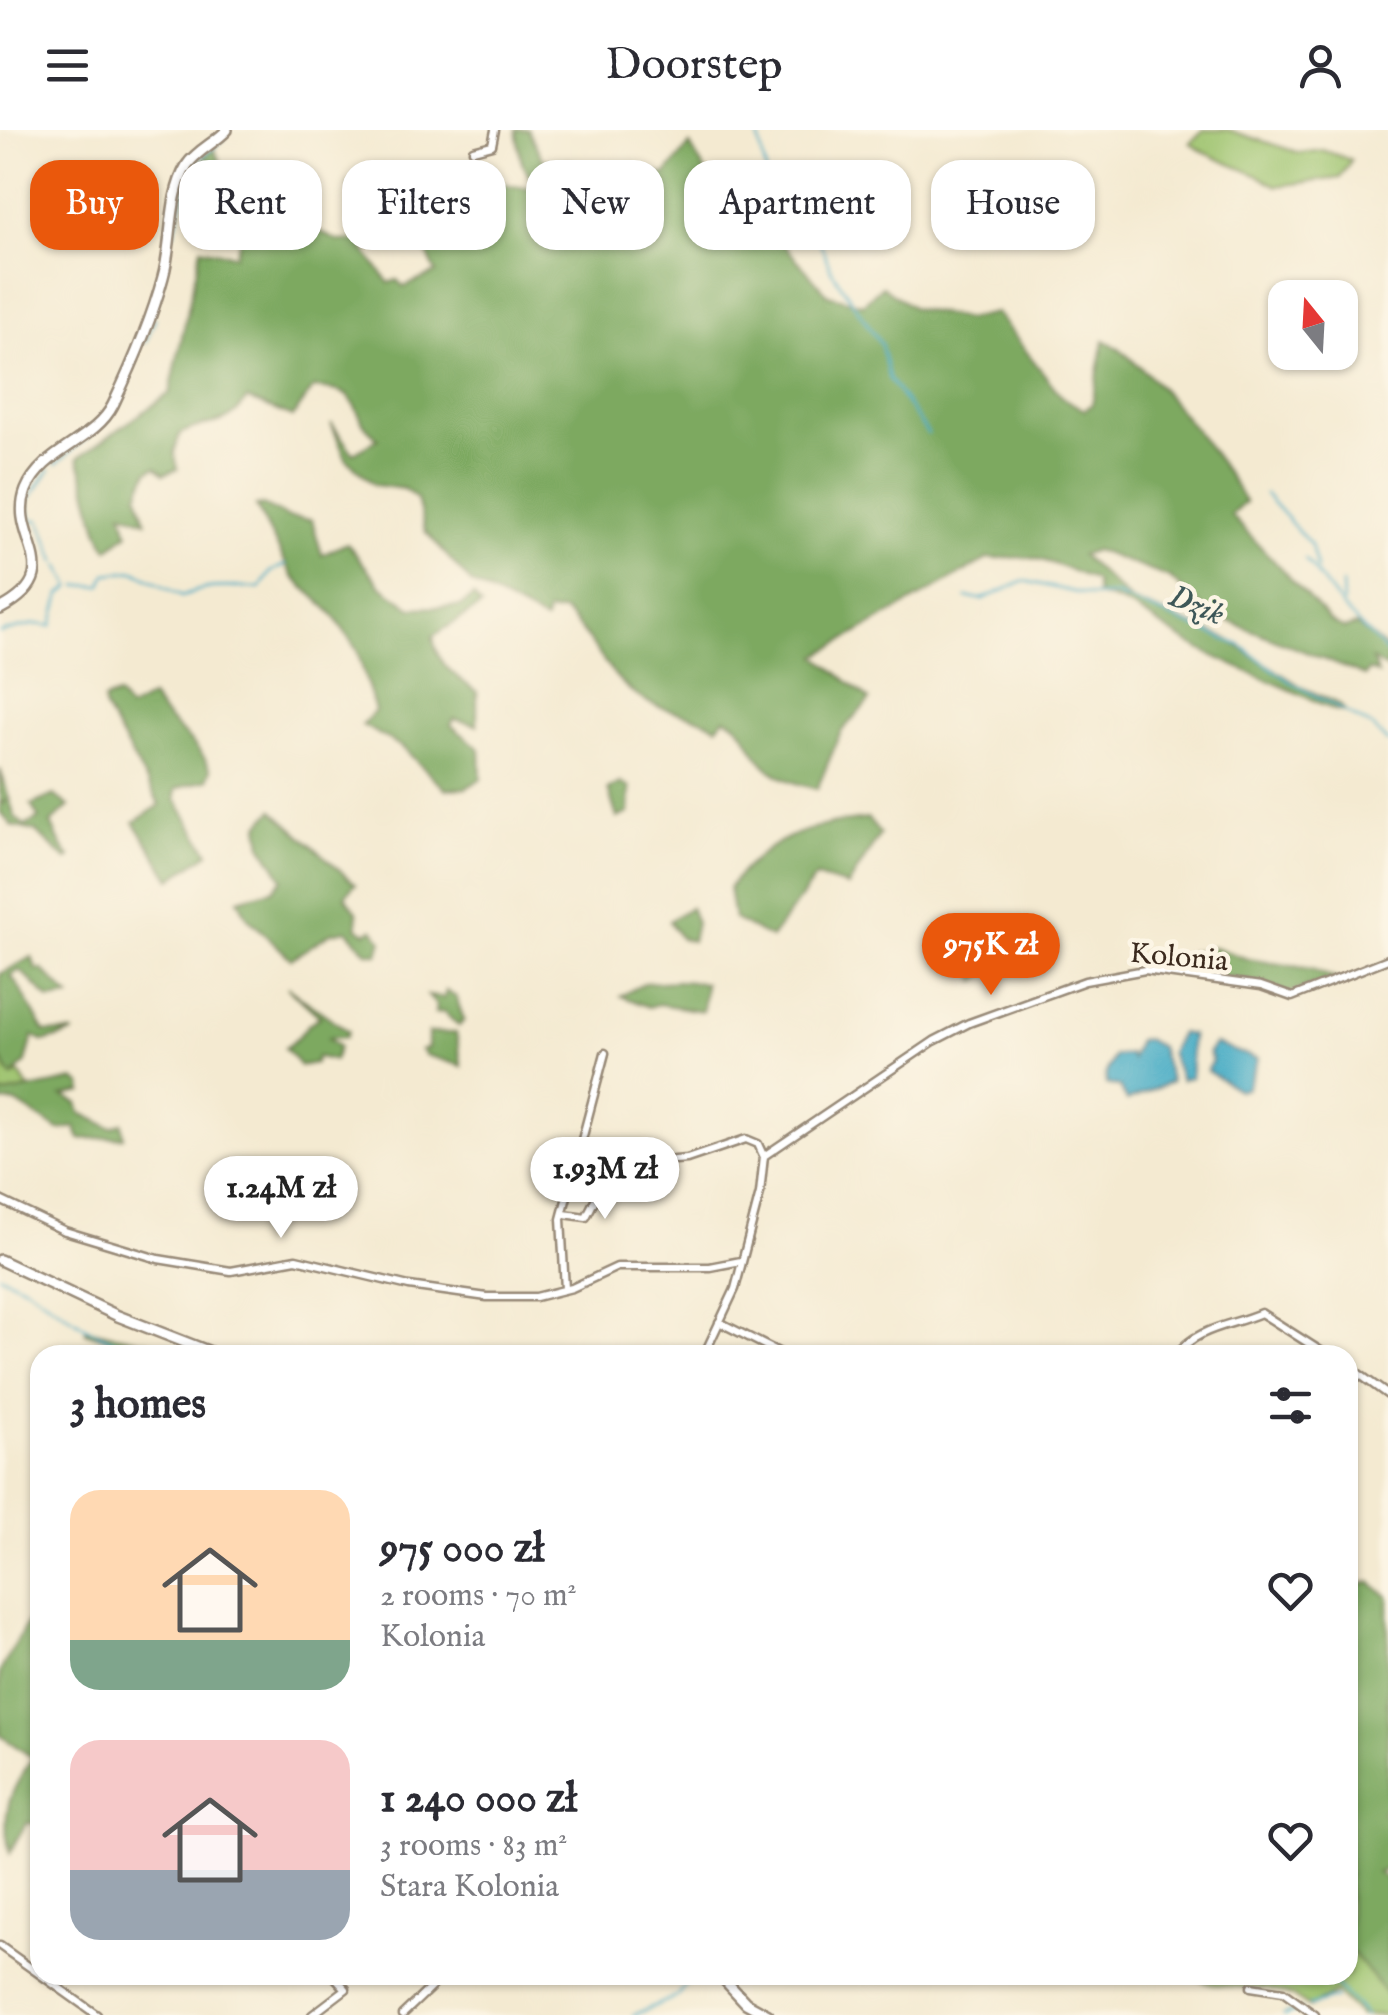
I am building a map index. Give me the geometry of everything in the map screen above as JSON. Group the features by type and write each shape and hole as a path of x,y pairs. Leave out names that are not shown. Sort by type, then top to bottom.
{"main road":[{"path":"0,609 23,593 35,574 36,556 23,520 26,489 48,461 101,420 113,404 147,332 164,274 185,170 227,130"},
{"path":"0,1260 118,1316 192,1345"},
{"path":"730,1985 746,2002 768,2015"}],"street":[{"path":"473,150 492,145 496,130"},
{"name":"Kolonia","path":"764,1156 934,1041 969,1023 1085,982 1145,970 1261,986 1292,997 1388,959"},
{"path":"565,1289 560,1256 564,1214 604,1054"},
{"path":"564,1214 584,1218 600,1190 626,1172 652,1162 687,1159 738,1139 758,1144 764,1156 760,1193 735,1289 709,1345"},
{"path":"577,1158 626,1172"},
{"path":"0,1200 65,1231 140,1254 242,1270 296,1259 476,1296 530,1298 565,1289 617,1266 698,1268 741,1262"},
{"path":"1184,1345 1210,1330 1261,1313 1311,1345"},
{"path":"719,1322 764,1345"},
{"path":"1358,1373 1388,1395"},
{"path":"0,1946 30,1968"},
{"path":"54,1985 96,2015"},
{"path":"312,2015 346,1988 343,1985"},
{"path":"402,2015 434,1985"},
{"path":"1251,1987 1283,1992 1315,2015"}],"green space":[{"path":"516,130 528,130 543,160 526,160 526,171"},
{"path":"1203,130 1228,130 1300,153 1323,150 1351,160 1340,178 1277,186 1190,143"},
{"path":"690,145 699,160 684,160 684,250 788,250 828,295 863,304 882,286 913,308 966,319 996,313 1063,398 1085,410 1092,404 1104,340 1161,389 1218,461 1245,502 1231,515 1330,621 1344,629 1357,625 1388,650 1388,669 1372,660 1378,674 1369,670 1365,676 1209,613 1170,578 1095,550 1081,555 1131,601 1228,639 1303,688 1339,704 1345,712 1331,709 1211,655 1136,610 1097,595 1095,581 1031,558 989,558 817,656 870,700 841,732 817,789 784,778 766,766 732,721 725,718 717,727 636,695 616,677 564,612 547,612 545,621 471,583 425,531 417,499 404,489 375,485 346,459 331,423 353,453 378,439 363,424 350,398 324,389 313,388 293,417 247,399 224,420 180,434 174,452 178,469 164,474 156,467 148,471 138,494 146,521 122,512 128,533 108,549 95,520 78,458 170,393 201,250 235,255 237,250 322,250 322,232 342,241 342,250 364,250 389,283 397,280 404,287 436,273 426,250 506,250 506,184 525,187 526,250 664,250 664,175"},
{"path":"215,150 218,158 208,160 203,156"},
{"path":"263,505 287,517 312,520 322,555 347,543 381,586 412,608 461,606 473,596 481,606 433,636 443,662 477,692 477,725 454,719 451,725 480,749 481,779 466,788 445,789 402,747 362,725 375,711 357,650 332,613 293,577 256,506"},
{"path":"118,695 129,709 151,697 198,749 211,770 208,779 176,789 175,798 209,853 171,879 134,822 160,805 104,707 104,700"},
{"path":"0,769 15,817 25,826 39,818 31,805 54,795 69,806 51,823 70,857 67,860 35,831 12,826 0,812 0,804 5,802 0,801"},
{"path":"621,783 630,788 629,813 617,818 608,789"},
{"path":"273,810 355,884 345,896 357,912 358,928 366,933 373,929 382,940 378,954 367,952 347,930 331,933 291,959 248,918 238,899 272,890 283,879 262,845 259,826"},
{"path":"868,819 880,834 848,886 816,877 771,938 734,919 729,888 757,857 808,830"},
{"path":"690,907 696,923 692,941 680,938 669,921"},
{"path":"991,942 997,943 993,969 977,981 965,959"},
{"path":"1213,947 1248,959 1312,969 1336,979 1286,994 1263,984 1164,970 1188,953"},
{"path":"32,957 36,969 43,970 70,997 50,1000 20,970 11,976 45,1032 74,1033 44,1042 33,1036 26,1062 12,1077 0,1058 0,974"},
{"path":"644,983 705,983 703,1011 658,1004 649,1007 621,996"},
{"path":"287,987 348,1031 346,1037 328,1038 339,1047 334,1060 317,1057 315,1063 300,1066 285,1048 320,1017"},
{"path":"446,991 456,997 464,1020 459,1026 443,1012 435,1013 436,1005 428,996 444,998"},
{"path":"428,1033 456,1033 462,1066 425,1055 421,1050 428,1048"},
{"path":"0,1058 12,1077 19,1073 29,1089 0,1095"},
{"path":"74,1080 82,1084 83,1092 63,1096 78,1103 81,1113 112,1128 122,1123 124,1137 80,1139 75,1127 59,1130 16,1103 0,1102 0,1095"},
{"path":"88,1329 159,1345 124,1345 85,1332"},
{"path":"1370,1582 1388,1596 1388,1806 1382,1812 1388,1819 1388,1869 1378,1873 1388,1879 1388,1996 1358,1960 1358,1585"},
{"path":"30,1617 30,1756 0,1735 0,1672"},
{"path":"30,1763 30,1823 26,1823 10,1853 7,1814 18,1781"},
{"path":"1358,1960 1388,1996 1388,2015 1359,2015 1336,1993 1309,2007 1293,1997 1262,1988 1217,1985 1358,1985"}],"water":[{"path":"1180,1033 1191,1035 1191,1077 1181,1080 1170,1052"},
{"path":"1146,1039 1160,1047 1171,1082 1127,1101 1120,1087 1106,1084 1106,1073 1114,1056 1129,1054 1131,1059 1138,1040"},
{"path":"1215,1044 1258,1059 1247,1088 1238,1090 1207,1071 1212,1060 1208,1052"}],"waterway":[{"path":"757,130 764,160"},
{"path":"198,160 224,139"},
{"path":"174,233 179,211"},
{"path":"823,250 831,270 881,344 889,379 928,434"},
{"path":"145,343 155,318"},
{"path":"56,464 110,418"},
{"path":"50,469 27,502 30,520 40,520 56,561"},
{"path":"1265,494 1311,545 1317,569"},
{"path":"1305,559 1345,610 1388,654"},
{"path":"78,586 102,585 106,574 135,571 182,596 212,588 260,588 271,572 286,564"},
{"path":"59,565 70,585"},
{"name":"Dzik","path":"966,598 983,599 1025,581 1091,596 1115,595 1240,645 1291,682 1372,727 1388,742"},
{"path":"1342,584 1343,602"},
{"path":"0,633 35,624 52,626 61,594 71,587"},
{"path":"0,1275 122,1345"},
{"path":"633,2015 678,1996 685,1985"},
{"path":"1335,1985 1365,2015"},
{"path":"1309,2006 1336,1998"},
{"path":"1283,2015 1301,2010"}]}
